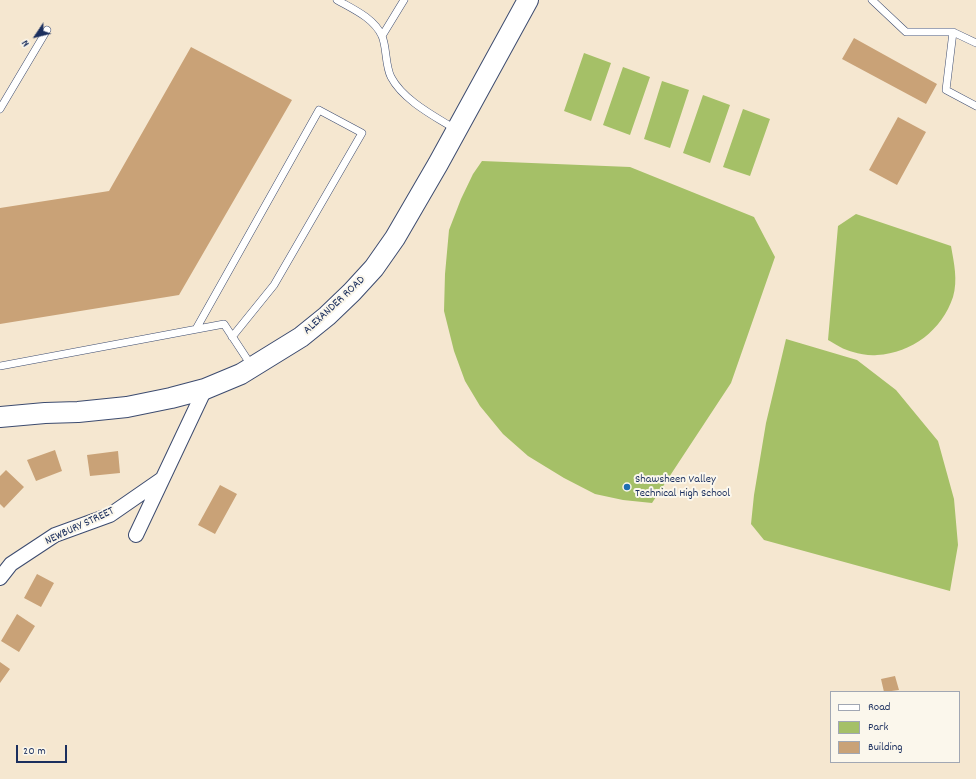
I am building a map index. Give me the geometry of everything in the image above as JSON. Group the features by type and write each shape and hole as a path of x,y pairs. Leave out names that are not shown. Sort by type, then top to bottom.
{"street":[{"name":"ALEXANDER ROAD","path":"0,416 78,412 127,406 171,398 205,389 241,374 301,337 327,316 352,292 374,268 395,238 457,130 528,0"},
{"name":"NEWBURY STREET","path":"136,535 205,389"},
{"name":"NEWBURY STREET","path":"0,578 11,564 55,536 110,515 162,479"}],"lane":[{"path":"337,0 359,12 373,23 382,36 386,60 391,77 402,92 422,108 457,130"},
{"path":"382,36 404,0"},
{"path":"872,0 906,32 953,32 976,43"},
{"path":"0,109 47,30"},
{"path":"953,32 946,90 976,106"},
{"path":"196,329 319,110 362,133 274,285 232,337"},
{"path":"0,366 224,324 252,367"}],"green space":[{"path":"584,53 611,63 591,121 564,111"},
{"path":"623,67 650,77 630,135 603,125"},
{"path":"662,81 689,90 670,148 644,139"},
{"path":"703,95 730,105 710,163 683,153"},
{"path":"743,109 770,119 750,176 723,167"},
{"path":"482,161 630,167 754,217 775,257 731,383 652,503 623,500 595,494 564,478 528,456 503,434 480,406 465,381 454,351 444,311 445,274 449,230 461,199 473,174"},
{"path":"856,214 951,246 955,272 955,284 953,297 948,309 941,320 924,338 902,350 877,355 865,355 846,350 828,340 838,226"},
{"path":"786,339 857,360 896,390 938,441 954,499 958,545 950,591 764,540 751,524 754,495 766,423"}],"building":[{"path":"854,38 937,84 926,104 842,59"},
{"path":"191,47 292,100 179,295 0,324 0,208 109,191"},
{"path":"898,117 926,132 897,185 869,170"},
{"path":"55,450 62,471 36,481 27,460"},
{"path":"118,451 120,473 90,476 87,455"},
{"path":"6,470 24,487 4,508 0,504 0,476"},
{"path":"220,485 237,494 215,534 198,525"},
{"path":"37,574 54,583 41,607 24,598"},
{"path":"17,614 35,626 19,652 1,641"},
{"path":"0,662 10,669 0,683"},
{"path":"895,676 899,690 884,691 881,679"}],"place":[{"name":"Shawsheen Valley Technical High School","path":"627,487"}]}
